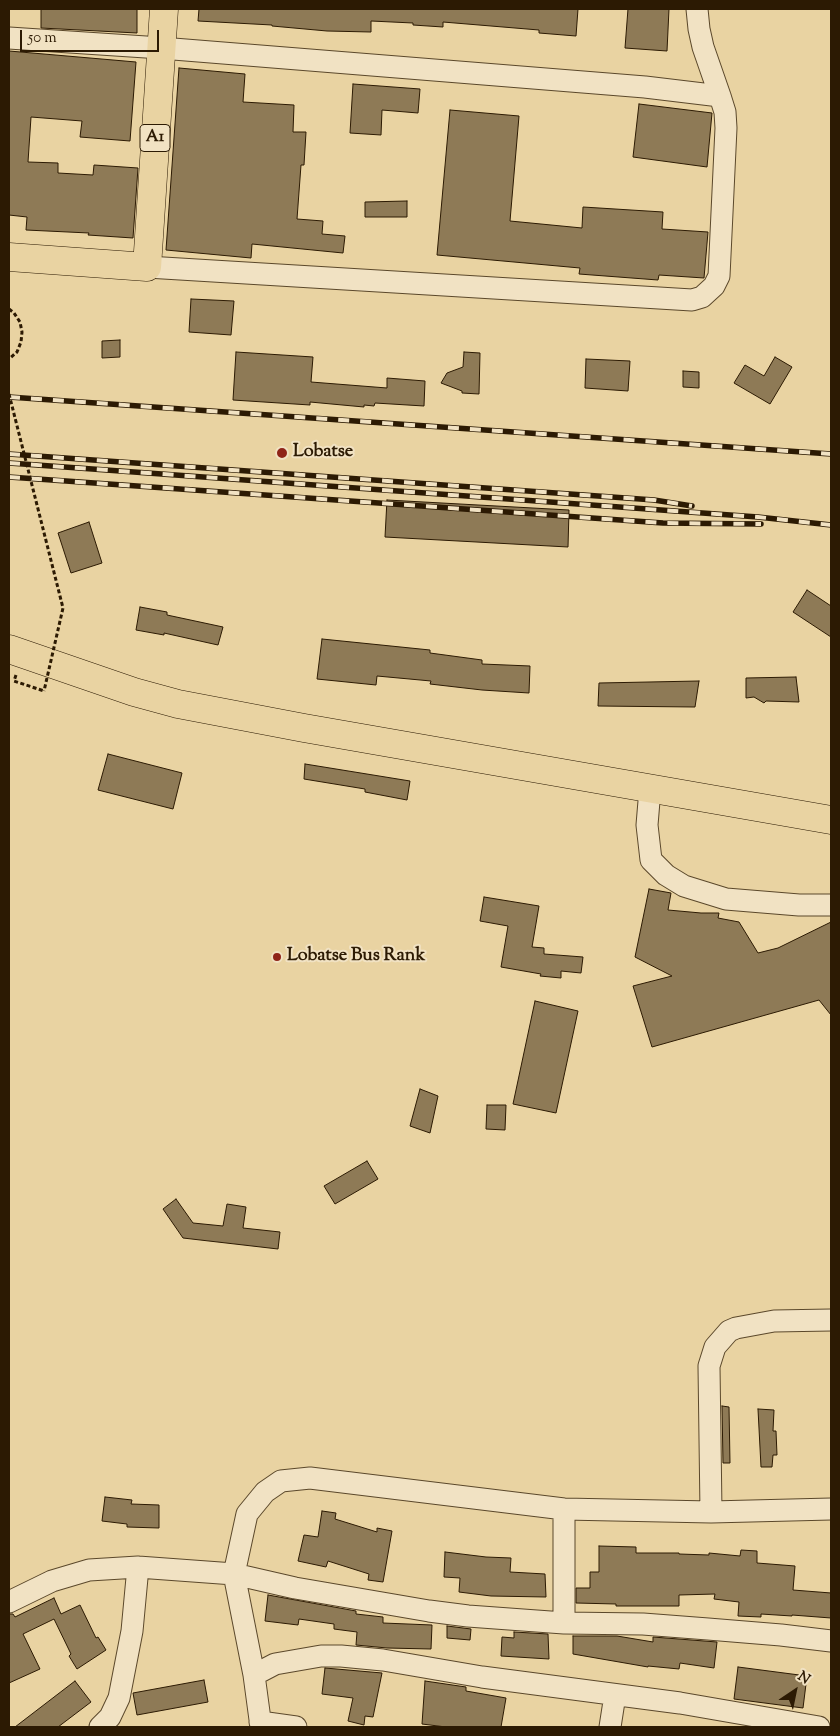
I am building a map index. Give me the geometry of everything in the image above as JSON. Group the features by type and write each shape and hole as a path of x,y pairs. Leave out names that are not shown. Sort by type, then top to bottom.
{"main road":[{"name":"A1","path":"147,267 164,9"},
{"path":"9,256 147,267"},
{"path":"9,649 134,692 178,704 304,728 831,820"}],"street":[{"path":"147,267 692,300 702,297 710,291 719,276 726,128 725,112 703,47 697,9"},
{"path":"9,38 161,48 645,87 720,96"},
{"path":"650,789 647,825 651,860 666,875 684,886 726,900 799,905 831,905"},
{"path":"711,1512 709,1366 715,1347 729,1331 736,1328 774,1321 831,1320"},
{"path":"296,1727 261,1725 254,1675 234,1574 247,1514 265,1492 281,1481 310,1478 564,1509 711,1512 831,1509"},
{"path":"564,1509 564,1623"},
{"path":"100,1727 110,1718 119,1698 132,1630 138,1567"},
{"path":"9,1602 52,1581 89,1570 138,1567 234,1574 295,1588 428,1611 564,1623 662,1626 781,1634 831,1641"},
{"path":"254,1675 276,1664 321,1656 341,1656 383,1660 482,1677 680,1703 819,1727"},
{"path":"610,1727 616,1695"}],"path":[{"path":"9,309 20,322 22,332 17,352 9,359"},
{"path":"9,394 63,608 44,691"}],"building":[{"path":"41,9 137,9 137,33 41,28"},
{"path":"199,9 578,9 576,36 539,33 539,30 443,22 443,27 371,21 371,32 327,31 272,25 198,21"},
{"path":"628,9 669,9 667,51 625,48"},
{"path":"9,51 136,62 130,141 80,137 82,121 31,117 28,162 58,163 58,173 93,175 94,165 138,168 133,238 88,235 89,233 26,230 27,217 9,215"},
{"path":"179,68 245,74 243,102 294,105 293,132 306,132 304,165 301,165 297,219 323,221 322,234 345,236 343,253 252,244 251,258 166,250"},
{"path":"353,84 420,89 418,113 382,110 381,135 350,133"},
{"path":"639,104 712,113 707,167 633,157"},
{"path":"450,110 519,116 510,221 582,228 583,207 663,212 662,229 708,232 704,278 659,275 658,280 579,274 580,268 437,255"},
{"path":"407,201 407,217 365,217 365,202"},
{"path":"191,299 234,301 231,335 189,332"},
{"path":"120,340 120,357 102,358 102,341"},
{"path":"236,352 313,357 311,382 387,388 387,378 425,381 424,406 375,403 374,406 364,405 364,407 310,402 310,405 233,400"},
{"path":"464,352 480,353 479,394 462,393 462,391 441,383 447,373 463,367"},
{"path":"775,357 792,367 770,404 734,383 745,365 764,376"},
{"path":"586,359 630,361 628,391 585,388"},
{"path":"683,371 699,372 699,388 683,387"},
{"path":"387,500 569,510 568,547 385,537"},
{"path":"89,522 102,563 71,573 58,533"},
{"path":"807,590 831,606 831,637 793,612"},
{"path":"140,607 223,627 218,645 164,633 164,635 136,630"},
{"path":"322,639 430,650 430,653 482,660 482,664 530,666 529,693 482,690 430,684 431,681 377,676 376,685 317,679"},
{"path":"796,677 799,702 766,701 764,703 754,697 746,698 746,678"},
{"path":"699,681 695,707 598,706 599,683"},
{"path":"108,754 182,773 173,809 98,790"},
{"path":"305,764 410,781 407,800 365,792 365,789 304,779"},
{"path":"649,889 671,893 668,910 719,913 718,918 739,922 758,953 778,948 831,922 831,1015 819,1000 652,1047 633,986 672,976 635,957"},
{"path":"484,897 539,906 532,947 544,948 544,954 583,957 581,973 561,971 561,978 540,976 541,974 501,967 508,926 480,921"},
{"path":"535,1001 578,1011 556,1113 513,1104"},
{"path":"420,1089 438,1096 430,1133 410,1126"},
{"path":"487,1105 506,1105 505,1130 486,1129"},
{"path":"367,1161 378,1179 335,1204 324,1186"},
{"path":"176,1199 193,1223 223,1226 227,1204 246,1207 243,1228 280,1232 278,1249 183,1238 163,1209"},
{"path":"722,1406 729,1407 730,1463 723,1463"},
{"path":"758,1409 774,1410 773,1431 776,1431 777,1455 773,1455 772,1467 761,1467"},
{"path":"105,1497 132,1500 131,1504 159,1505 159,1528 127,1527 127,1524 102,1521"},
{"path":"322,1511 336,1513 335,1519 377,1532 377,1528 392,1531 383,1582 368,1580 369,1574 328,1561 326,1567 298,1561 304,1535 318,1537"},
{"path":"599,1546 636,1547 636,1553 709,1555 709,1553 740,1556 741,1550 757,1551 757,1563 795,1566 793,1590 831,1593 831,1618 761,1614 761,1617 738,1616 739,1602 714,1599 715,1594 679,1595 679,1606 616,1606 616,1604 576,1603 576,1588 590,1588 590,1572 599,1572"},
{"path":"445,1552 511,1558 510,1572 545,1574 546,1597 491,1596 459,1592 460,1578 444,1577"},
{"path":"268,1595 356,1611 356,1614 383,1617 383,1623 432,1625 431,1649 356,1645 357,1632 334,1629 334,1624 299,1619 298,1625 265,1621"},
{"path":"54,1598 61,1614 80,1605 96,1638 98,1637 106,1650 77,1669 69,1656 71,1654 54,1619 23,1634 40,1669 9,1683 9,1614 13,1614 15,1617"},
{"path":"447,1626 471,1629 470,1640 447,1638"},
{"path":"514,1632 548,1634 549,1659 501,1656 502,1637 514,1638"},
{"path":"573,1636 617,1636 653,1642 653,1637 717,1642 714,1668 680,1663 679,1669 648,1667 573,1654"},
{"path":"738,1667 807,1676 803,1708 734,1699"},
{"path":"325,1668 382,1673 373,1717 365,1716 364,1725 348,1721 353,1698 322,1694"},
{"path":"204,1680 208,1702 137,1715 133,1693"},
{"path":"75,1681 91,1702 58,1727 15,1727"},
{"path":"425,1681 466,1687 466,1691 506,1698 501,1727 446,1727 422,1724"}],"railway":[{"path":"9,397 831,454"},
{"path":"9,454 654,500 692,506"},
{"path":"9,463 758,517 831,525"},
{"path":"9,477 663,523 761,524"}],"place":[{"name":"Lobatse","path":"282,453"},
{"name":"Lobatse Bus Rank","path":"277,957"}]}
